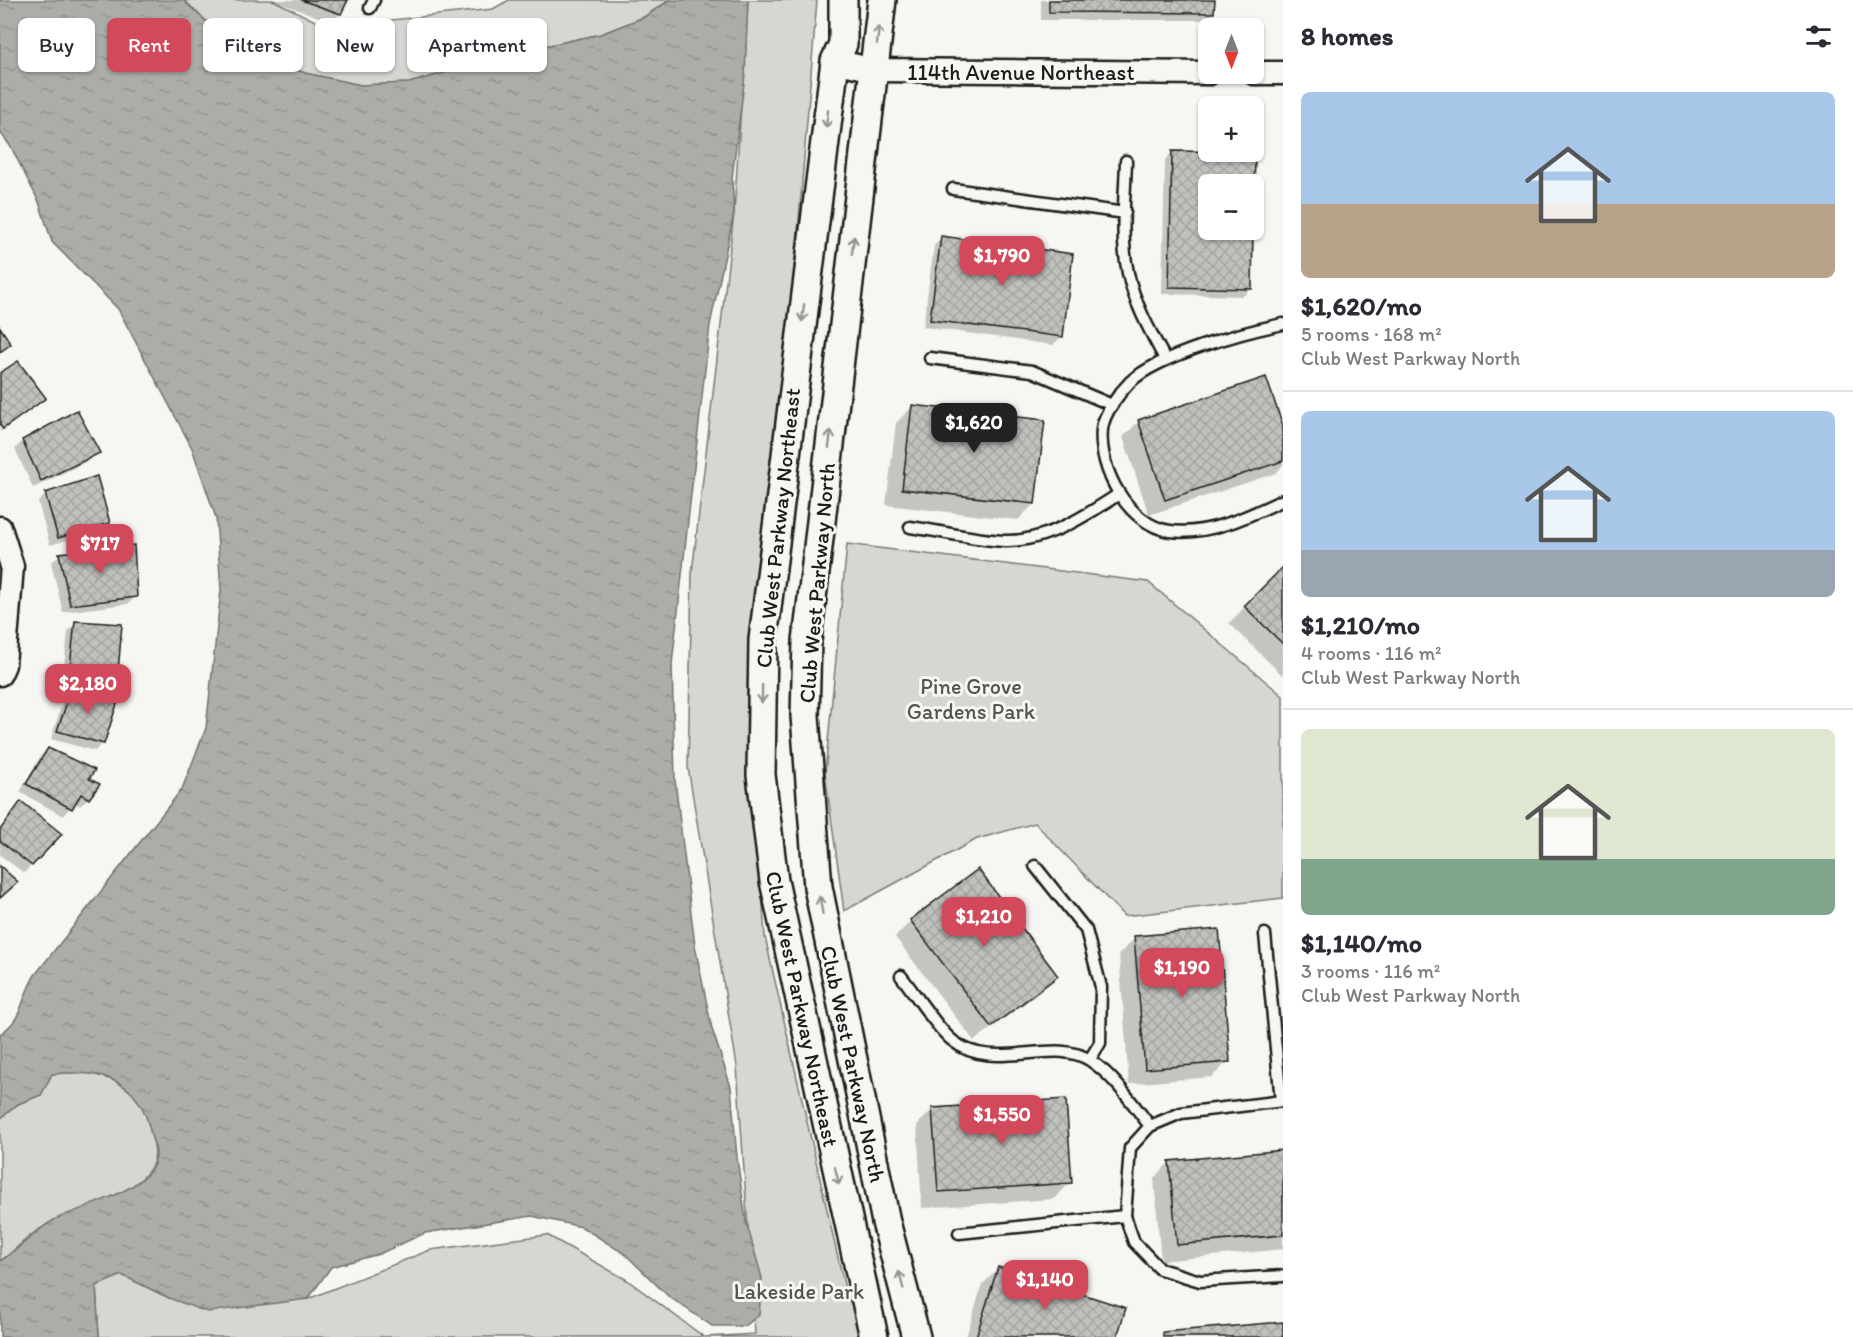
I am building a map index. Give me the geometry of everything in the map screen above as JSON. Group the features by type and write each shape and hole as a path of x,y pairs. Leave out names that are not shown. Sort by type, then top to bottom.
{"street":[{"name":"Club West Parkway Northeast","path":"843,0 843,44 835,61 763,640 761,775 774,881 874,1337"},
{"name":"Club West Parkway North","path":"882,0 807,641 805,716 820,898 886,1222 916,1337"},
{"name":"114th Avenue Northeast","path":"835,61 874,70 1198,73"},
{"path":"1264,73 1283,73"},
{"path":"0,528 12,566 0,675"}],"lane":[{"path":"1126,161 1125,213 1128,275 1148,326 1165,359"},
{"path":"953,189 1125,213"},
{"path":"1283,324 1165,359 1130,382 1112,405 1102,427 1103,448 1119,494 1142,521 1168,531 1196,531 1251,515 1283,500"},
{"path":"930,358 1032,370 1112,405"},
{"path":"910,527 1006,541 1028,538 1046,534 1097,509 1119,494"},
{"path":"1035,866 1086,930 1101,987 1100,1043 1090,1059"},
{"path":"1265,934 1282,1101 1181,1113 1150,1126 1130,1148 1125,1216 1134,1242 1160,1269 1200,1281 1283,1276"},
{"path":"902,976 953,1042 980,1053 1010,1056 1065,1052 1090,1059 1119,1086 1150,1126"},
{"path":"959,1233 1125,1216"}],"green space":[{"path":"184,0 273,0 315,21 315,72 395,72 395,20 407,18 407,72 447,72 409,83 361,85 305,73 302,72 303,18 203,18"},
{"path":"509,0 670,0 644,17 601,34 547,46 547,18 410,18 493,9"},
{"name":"Lakeside Park","path":"748,0 817,0 797,243 749,702 765,937 846,1293 867,1337 705,1337 755,1334 737,1066 688,767 692,573 734,213"},
{"name":"Pine Grove Gardens Park","path":"847,544 1148,582 1283,696 1283,898 1124,916 1035,823 977,839 844,911 825,773"},
{"path":"79,1071 112,1080 131,1091 138,1099 144,1109 154,1143 155,1154 152,1165 132,1186 35,1232 0,1261 0,1119 18,1104 41,1095 52,1074"},
{"name":"Lakeside Park","path":"547,1235 627,1280 704,1337 99,1337 96,1286 122,1275 169,1298 308,1299 430,1250"}],"water":[{"path":"0,0 183,0 203,18 203,72 302,72 361,85 409,83 447,72 547,72 547,46 601,34 644,17 670,0 748,0 745,75 732,178 734,213 710,325 672,664 675,780 695,946 712,1029 731,1087 737,1158 746,1221 762,1278 759,1315 745,1326 712,1326 668,1296 625,1254 582,1227 532,1216 425,1233 379,1254 331,1267 308,1299 207,1312 169,1298 122,1275 96,1286 99,1337 0,1337 0,1261 47,1224 131,1187 153,1166 156,1153 141,1105 130,1091 111,1079 77,1073 52,1074 41,1095 18,1104 0,1119 0,1034 18,1015 35,975 182,789 206,728 221,590 216,518 192,448 118,309 52,242 39,202 11,147 0,132"}],"building":[{"path":"301,0 348,0 341,14"},
{"path":"1049,0 1215,0 1214,13 1049,12"},
{"path":"1172,151 1198,151 1198,162 1255,162 1255,174 1198,174 1198,240 1253,240 1252,289 1169,287"},
{"path":"941,236 1073,254 1063,337 930,320"},
{"path":"0,327 11,344 0,352"},
{"path":"18,361 46,398 3,429 0,425 0,373"},
{"path":"1266,377 1283,426 1283,461 1165,500 1138,420"},
{"path":"912,405 1045,420 1035,504 902,489"},
{"path":"77,410 100,453 41,481 22,440"},
{"path":"97,476 110,523 58,538 45,493"},
{"path":"134,545 137,597 70,605 59,553"},
{"path":"1283,567 1283,644 1244,606"},
{"path":"75,621 122,624 118,673 70,667"},
{"path":"73,685 118,701 104,744 57,731"},
{"path":"48,748 95,770 89,779 100,784 89,799 81,794 72,809 26,784"},
{"path":"21,801 62,834 32,866 0,841 0,830"},
{"path":"0,866 18,882 0,898"},
{"path":"978,869 1058,976 991,1027 910,920"},
{"path":"1219,929 1230,1062 1145,1069 1134,936"},
{"path":"1066,1099 1072,1183 938,1192 932,1108"},
{"path":"1283,1150 1283,1235 1177,1245 1169,1161"},
{"path":"998,1267 1126,1308 1117,1337 976,1337"},
{"path":"1283,1322 1283,1337 1163,1337 1163,1332"}]}
